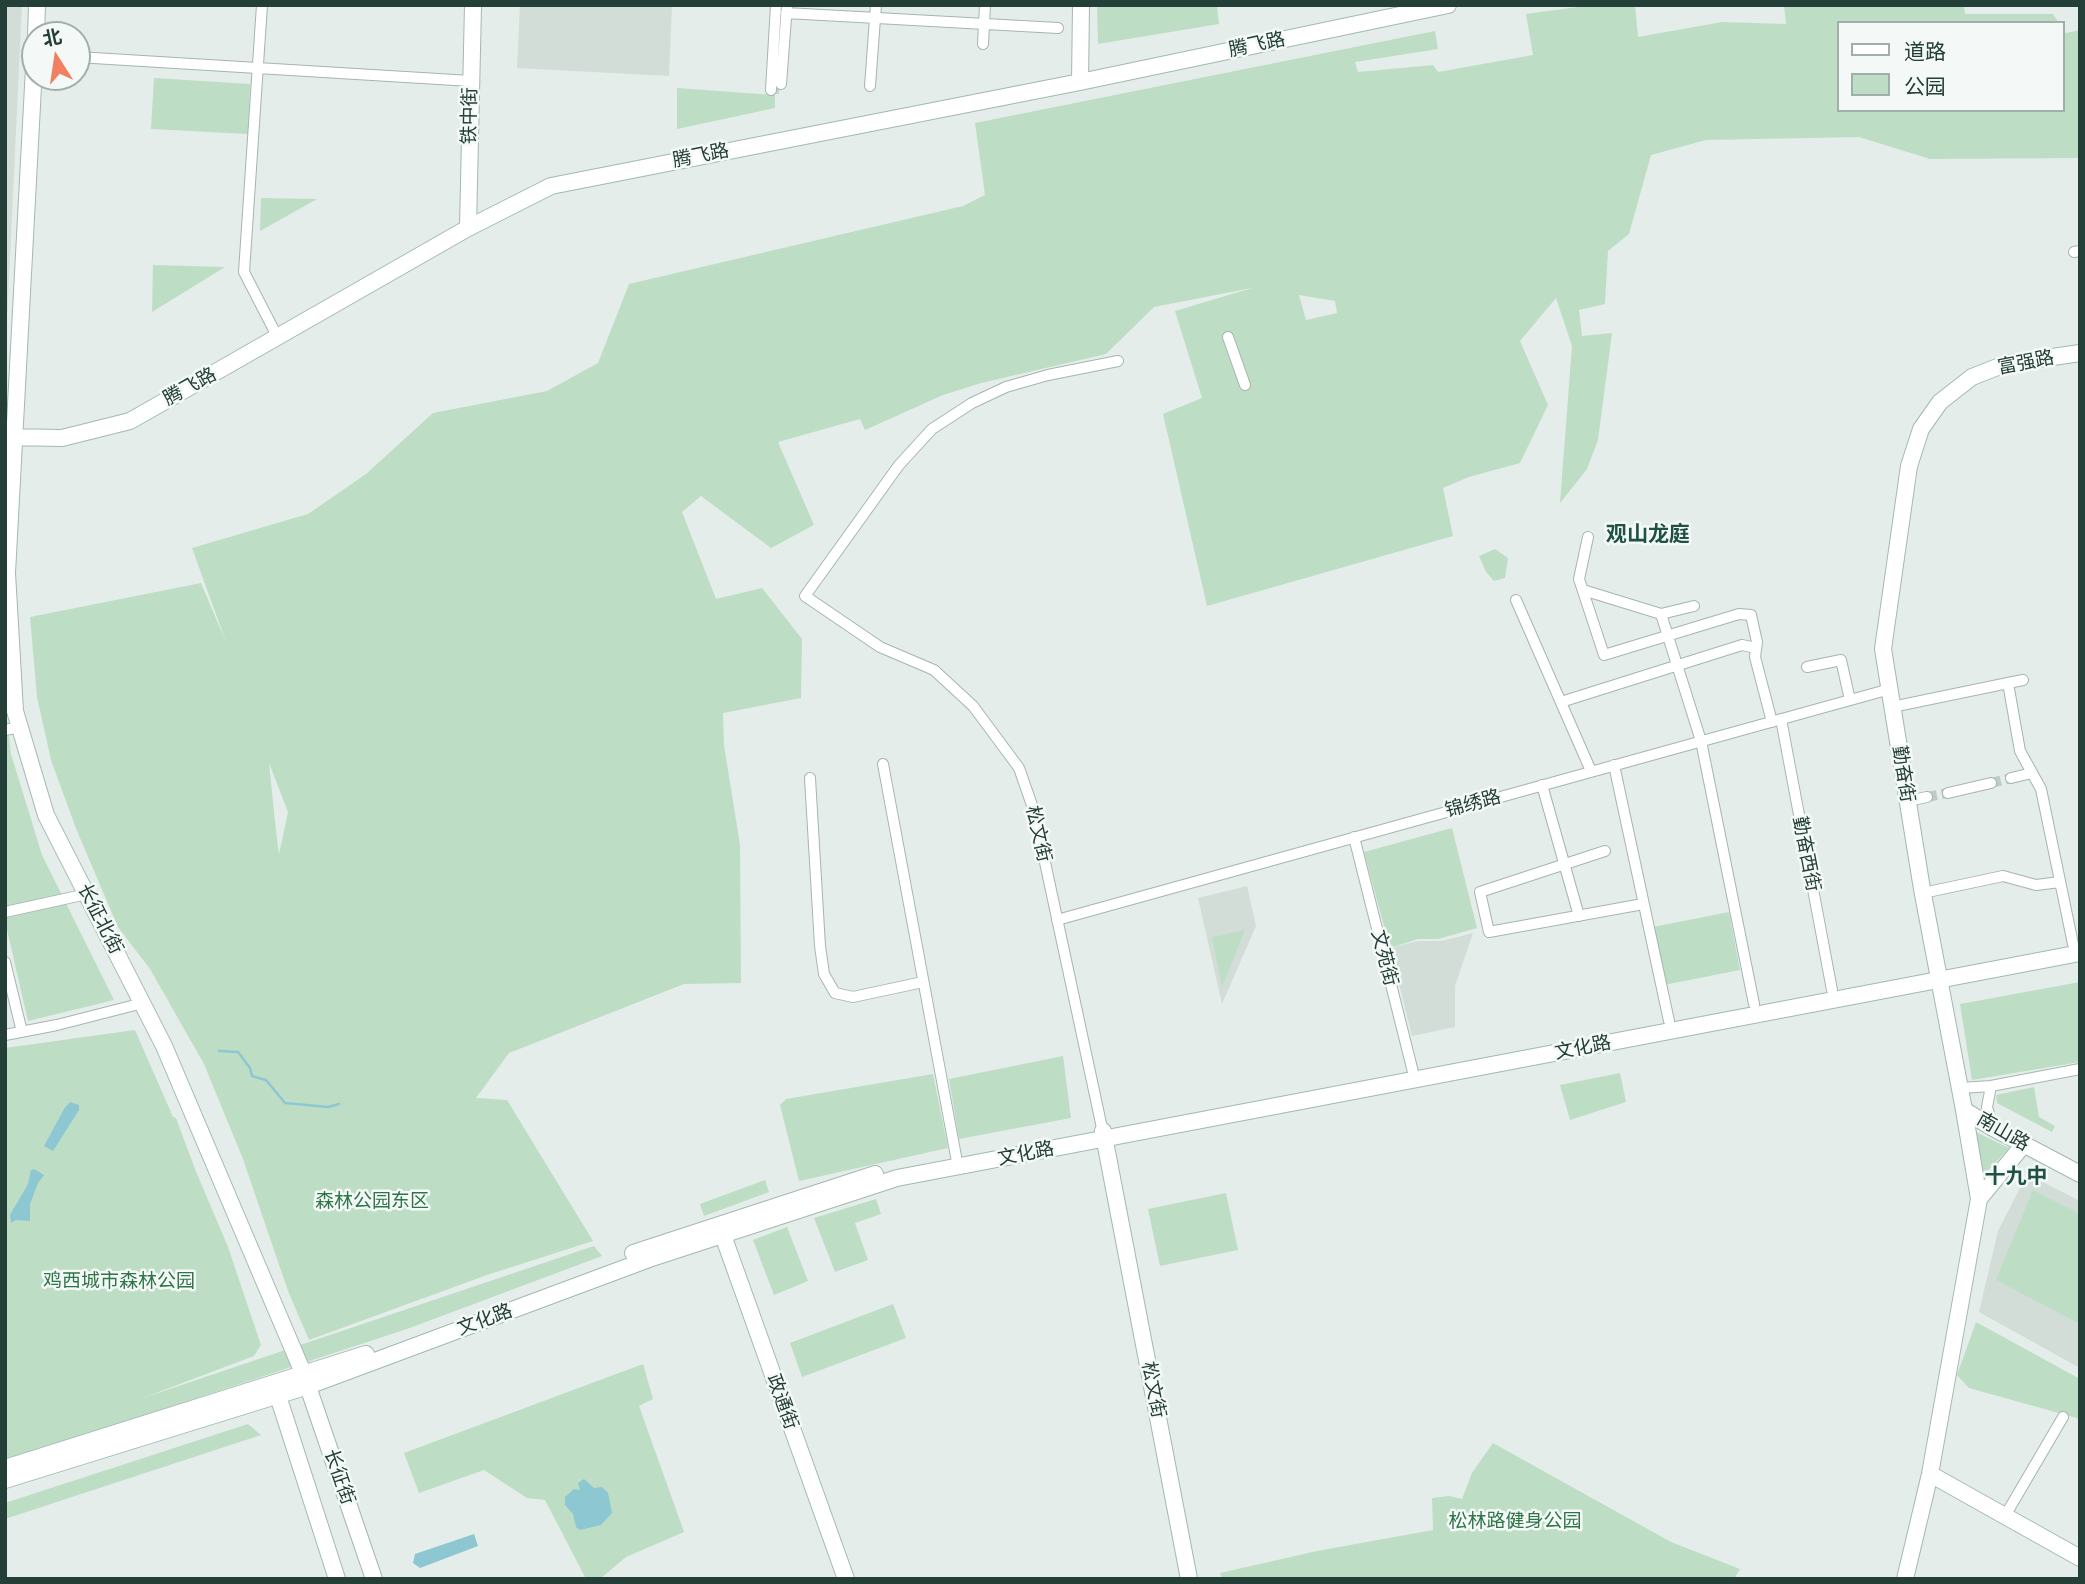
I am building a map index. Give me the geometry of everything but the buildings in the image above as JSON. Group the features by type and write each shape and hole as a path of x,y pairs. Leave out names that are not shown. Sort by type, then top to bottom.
{"main road":[{"name":"铁中街","path":"467,228 473,5"},
{"path":"1080,82 1081,5"},
{"name":"腾飞路","path":"10,437 62,438 130,421 467,228 551,186 1080,82 1448,5"},
{"name":"长征北街","path":"33,91 10,437 7,573 15,711 13,729 46,815 164,1046 306,1380"},
{"name":"富强路","path":"1918,437 1940,402 1972,377 2005,364 2080,353"},
{"name":"勤奋街","path":"1918,437 1909,466 1883,649 1923,893 1965,1110 1979,1199"},
{"name":"文化路","path":"5,1468 306,1380 645,1249 721,1230 894,1168 957,1161 2077,947"},
{"name":"文化路","path":"1413,1075 1832,989 1938,975"},
{"name":"南山路","path":"1965,1110 1993,1128 2080,1174"},
{"name":"松文街","path":"1103,1133 1189,1579"},
{"path":"1905,1579 1930,1474 1979,1199 2024,1144"},
{"name":"政通街","path":"721,1230 846,1579"},
{"name":"文化路","path":"5,1480 278,1396 306,1380"},
{"name":"长征街","path":"306,1380 374,1579"},
{"name":"长征街","path":"278,1396 337,1579"},
{"path":"1930,1474 2080,1558"}],"street":[{"path":"262,5 244,272 278,338"},
{"path":"776,5 776,87 787,9 875,19 1058,29"},
{"path":"870,86 876,5"},
{"path":"984,44 985,5"},
{"path":"91,58 471,81"},
{"path":"1228,337 1245,385"},
{"name":"松文街","path":"1103,1133 1034,811 1019,768 980,715 934,670 880,647 805,596 899,465 932,429 972,402 1006,387 1048,375 1118,361"},
{"path":"1588,537 1579,579 1604,655 1666,636"},
{"path":"1583,590 1661,614 1694,606"},
{"path":"1516,600 1591,771"},
{"path":"1661,614 1701,741 1754,1004"},
{"name":"勤奋西街","path":"1666,636 1739,614 1751,615 1757,642 1755,657 1776,720 1832,989"},
{"path":"1561,702 1742,645 1756,648"},
{"path":"1807,667 1841,660 1850,700"},
{"path":"1892,707 2023,680"},
{"path":"2008,683 2020,751 2042,789 2060,882 2077,947"},
{"name":"锦绣路","path":"1057,920 1890,689"},
{"path":"883,764 957,1161"},
{"path":"1614,765 1669,1021"},
{"path":"2011,778 2032,773"},
{"path":"810,778 824,974 835,993 853,997 923,982"},
{"path":"1948,793 1992,783"},
{"path":"1542,785 1579,916"},
{"path":"1908,802 1927,797"},
{"name":"文苑街","path":"1354,837 1413,1075"},
{"path":"1605,851 1480,892 1489,932 1643,904"},
{"path":"1923,893 2003,876 2036,885 2060,882"},
{"path":"5,912 87,894"},
{"path":"5,962 22,1032"},
{"path":"5,1035 143,1003"},
{"path":"1960,1088 1992,1086 2080,1069"},
{"path":"1992,1086 1987,1107 1993,1128"},
{"path":"2005,1516 2063,1417"}],"shaded area":[{"path":"5,5 22,5 21,21 5,362"},
{"path":"520,5 672,5 669,76 517,68"},
{"path":"1247,886 1256,926 1222,1004 1198,898"},
{"path":"1473,933 1455,986 1455,1027 1412,1036 1390,948 1418,941 1442,941"},
{"name":"十九中","path":"2027,1174 2080,1201 2080,1368 1979,1312 1998,1231"}],"green space":[{"path":"1097,5 1217,5 1219,24 1098,44"},
{"name":"森林公园东区","path":"1592,5 1635,5 1638,37 1722,22 1786,24 1784,5 1964,5 1965,14 2053,14 2058,21 1836,21 1836,112 2064,112 2064,31 2066,33 2080,30 2080,158 1930,159 1859,137 1706,140 1651,155 1629,234 1608,251 1605,304 1579,310 1582,336 1612,333 1598,440 1587,469 1560,503 1572,346 1556,298 1520,341 1548,405 1520,463 1469,477 1443,488 1453,536 1207,606 1163,414 1202,398 1175,311 1252,288 1154,307 1106,354 981,383 943,395 865,430 860,419 778,442 814,525 771,548 701,496 682,512 716,599 762,588 802,639 801,698 723,713 724,745 740,845 741,983 684,984 509,1053 476,1098 507,1100 593,1241 487,1275 309,1340 288,1291 243,1159 204,1064 150,969 118,927 77,831 51,760 37,697 30,617 201,583 226,642 192,548 308,514 366,474 433,413 547,391 598,363 629,284 963,206 985,195 975,123 1435,31 1438,49 1355,62 1358,72 1433,65 1438,72 1533,55 1526,14","holes":["1299,295 1335,301 1337,313 1306,320","269,763 288,812 279,854"]},
{"path":"775,67 780,67 779,94 775,94 775,108 677,129 677,88 774,95"},
{"path":"154,78 250,84 248,134 151,129"},
{"path":"261,198 317,199 260,231"},
{"path":"153,265 225,267 152,312"},
{"path":"1495,549 1508,558 1505,578 1494,581 1486,572 1479,556"},
{"path":"5,704 11,754 42,855 114,1000 28,1021 5,921"},
{"path":"1452,828 1477,928 1438,939 1418,939 1390,948 1364,852"},
{"path":"1729,912 1740,970 1664,985 1653,927"},
{"path":"1245,930 1222,987 1212,937"},
{"path":"2080,982 2080,1062 1972,1080 1960,1004"},
{"name":"鸡西城市森林公园","path":"135,1030 173,1117 176,1118 228,1247 261,1345 254,1356 140,1399 594,1246 602,1256 407,1329 5,1461 5,1048"},
{"path":"1063,1056 1071,1118 959,1139 949,1079"},
{"path":"1620,1073 1626,1102 1570,1120 1560,1085"},
{"path":"933,1074 948,1148 799,1181 780,1105 786,1099"},
{"path":"2034,1087 2039,1117 2055,1126 2052,1132 1997,1103 1996,1095"},
{"path":"1976,1132 2009,1148 1983,1176"},
{"path":"765,1180 769,1192 704,1216 700,1204"},
{"path":"2033,1190 2080,1214 2080,1324 1996,1280"},
{"path":"1226,1193 1238,1250 1160,1266 1148,1209"},
{"path":"876,1199 881,1214 855,1223 868,1260 835,1272 814,1218"},
{"path":"787,1227 808,1281 774,1295 753,1240"},
{"path":"893,1304 906,1338 802,1377 790,1343"},
{"path":"1976,1322 2080,1379 2080,1419 1969,1388 1957,1375"},
{"path":"643,1364 653,1399 639,1406 684,1532 626,1557 600,1579 586,1579 545,1500 527,1498 484,1470 419,1493 404,1453"},
{"path":"248,1424 261,1435 5,1519 5,1503"},
{"name":"松林路健身公园","path":"1493,1443 1671,1542 1740,1569 1734,1579 1222,1579 1220,1573 1317,1551 1433,1530 1432,1498 1449,1496 1462,1499 1472,1473"}],"water":[{"path":"70,1102 79,1105 79,1110 53,1151 44,1146"},
{"path":"31,1170 44,1175 30,1204 30,1221 16,1220 11,1223 10,1215 28,1184"},
{"path":"584,1479 594,1488 602,1487 608,1493 612,1513 601,1525 580,1530 576,1527 573,1514 565,1505 565,1497 574,1489 580,1490 578,1483"},
{"path":"474,1534 478,1546 420,1568 413,1563 415,1554"}],"waterway":[{"path":"219,1051 238,1052 250,1068 252,1076 266,1080 285,1103 328,1107 339,1104"}],"tunnel":[{"path":"1991,783 2011,778"},
{"path":"1927,797 1948,793"}],"district":[{"name":"观山龙庭","path":"1648,535"},
{"name":"十九中","path":"2016,1177"}]}
